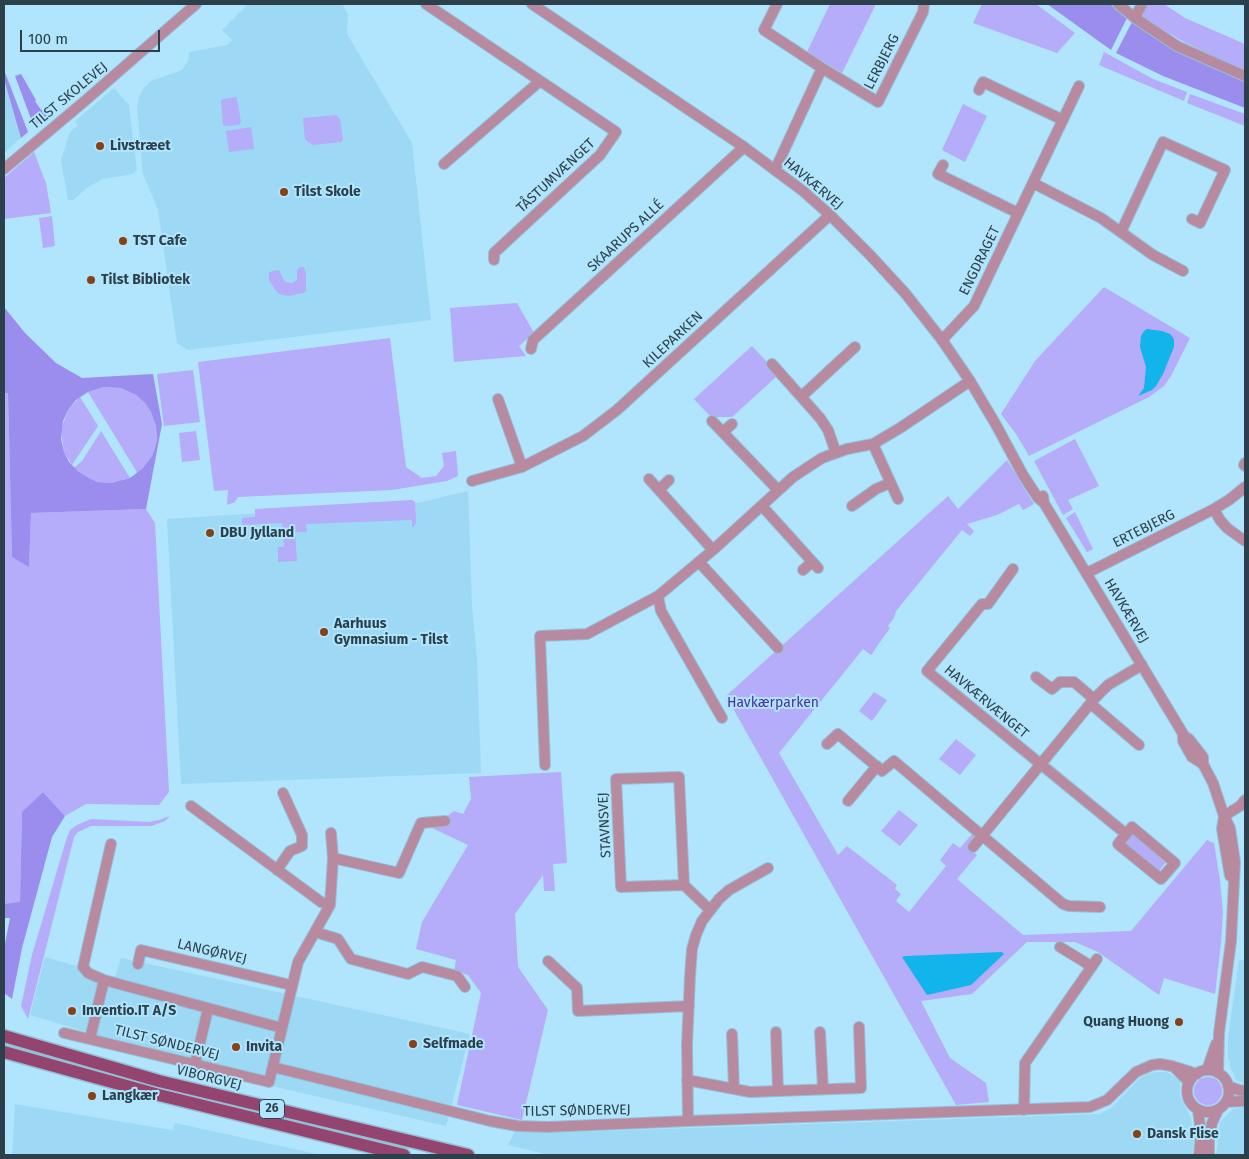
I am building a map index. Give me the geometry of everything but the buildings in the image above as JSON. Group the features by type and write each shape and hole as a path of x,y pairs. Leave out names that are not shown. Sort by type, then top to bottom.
{"main road":[{"name":"VIBORGVEJ","path":"4,1036 159,1081 468,1155"},
{"name":"VIBORGVEJ","path":"4,1052 159,1095 404,1155"}],"street":[{"name":"TILST SKOLEVEJ","path":"4,169 196,4"},
{"name":"TÅSTUMVÆNGET","path":"426,4 616,132 596,159 494,253 494,260"},
{"name":"HAVKÆRVEJ","path":"532,4 744,147 803,191 830,215 905,293 942,340 970,381 1011,451 1022,460 1043,496 1044,503 1183,734 1203,757 1204,764 1230,828 1235,862 1232,941 1219,1033 1218,1073"},
{"name":"LERBJERG","path":"777,4 764,30 878,102 923,12 924,4"},
{"path":"1118,4 1135,18 1177,46 1245,76"},
{"path":"1135,18 1142,4"},
{"path":"775,170 822,68"},
{"path":"444,164 540,80"},
{"path":"979,90 983,82 1063,120"},
{"name":"ENGDRAGET","path":"942,340 974,306 1079,86"},
{"path":"1121,232 1164,142 1225,170 1200,223 1192,219"},
{"name":"SKAARUPS ALLÉ","path":"531,349 533,340 744,147"},
{"path":"943,165 938,174 1018,213"},
{"path":"1032,183 1101,218 1153,255 1183,271"},
{"name":"KILEPARKEN","path":"472,481 522,467 583,436 617,410 830,215"},
{"path":"802,396 855,347"},
{"path":"772,364 802,396 828,430 836,453"},
{"path":"545,766 540,636 588,634 658,596 713,550 792,477 805,468 822,458 836,453 873,444 970,381"},
{"path":"498,399 522,467"},
{"path":"712,421 778,490"},
{"path":"723,432 732,424"},
{"path":"873,444 898,499"},
{"path":"649,478 713,550"},
{"path":"659,490 669,480"},
{"path":"852,506 876,489 890,483"},
{"name":"ERTEBJERG","path":"1087,573 1214,509 1245,487"},
{"path":"762,506 815,565 803,570"},
{"path":"1214,509 1227,528 1245,541"},
{"path":"699,562 756,631 778,648"},
{"name":"HAVKÆRVÆNGET","path":"1013,569 988,604 982,604 927,670 1126,834"},
{"path":"658,596 661,611 722,718"},
{"path":"973,847 1092,701 1108,685 1142,665"},
{"path":"1036,677 1052,689 1060,682 1074,682 1139,745"},
{"path":"828,744 838,734 882,771 894,761 983,834 1063,904 1100,907"},
{"path":"848,801 877,766"},
{"name":"STAVNSVEJ","path":"679,777 684,885 621,887 616,780 679,777"},
{"path":"278,870 290,851 302,846 302,834 283,793"},
{"path":"1224,816 1240,806 1245,800"},
{"path":"191,806 321,902 330,906"},
{"path":"333,858 399,873 422,823 445,821"},
{"name":"HAVKÆRVÆNGET","path":"1132,827 1175,863 1161,879 1118,844 1126,834 1132,827"},
{"path":"273,1067 298,962 330,906 333,858 331,833"},
{"path":"111,844 83,967 88,973 104,980 282,1028"},
{"path":"688,1121 687,1080 692,949 699,928 710,909 729,890 768,868"},
{"path":"684,885 710,909"},
{"path":"315,932 338,939 350,960 408,974 422,967 457,976 465,987"},
{"path":"1024,1110 1023,1070 1025,1063 1094,962 1060,947"},
{"name":"LANGØRVEJ","path":"138,964 141,950 291,985"},
{"path":"548,961 577,988 578,1011 689,1006"},
{"path":"90,1039 104,980"},
{"path":"195,1064 208,1009"},
{"path":"687,1080 750,1092 860,1088 859,1026"},
{"path":"776,1032 778,1091"},
{"path":"820,1032 823,1089"},
{"name":"TILST SØNDERVEJ","path":"64,1033 269,1082 273,1067 490,1121 518,1126 548,1127 1090,1107 1107,1100 1130,1077 1143,1068 1160,1064 1197,1074"},
{"name":"HAVKÆRVEJ","path":"1207,1070 1219,1033"},
{"path":"732,1034 734,1089"},
{"path":"1172,1066 1189,1082"},
{"path":"1209,1155 1212,1123 1218,1110 1226,1102 1229,1092 1226,1081 1218,1073 1207,1070 1197,1074 1187,1087 1190,1103 1198,1110 1208,1112 1218,1110"},
{"path":"1228,1086 1245,1090"},
{"path":"1226,1102 1245,1101"},
{"path":"1198,1110 1201,1132 1199,1155"}],"shaded area":[{"name":"Tilst Skole","path":"248,4 342,4 348,14 347,34 412,143 431,320 188,350 177,343 158,210 143,174 137,107 139,97 151,81 182,70 188,61 189,52 227,45 232,40 222,30"},
{"path":"1047,4 1110,4 1127,18 1111,50"},
{"path":"1132,22 1245,80 1245,108 1163,76 1116,53"},
{"path":"4,70 28,132 21,138 4,79"},
{"path":"21,74 41,110 43,109 49,116 34,127 15,76"},
{"path":"4,79 21,138 4,153"},
{"name":"Livstræet","path":"114,88 129,105 137,170 133,174 103,179 88,187 73,200 68,200 61,160 70,132 78,125 75,121"},
{"path":"4,307 25,333 56,363 82,378 153,374 162,424 146,509 31,513 29,567 12,557 8,393 4,393","holes":["104,387 121,388 136,395 151,412 156,426 157,439 155,448 152,456 142,469 130,478 111,483 98,482 78,471 69,462 61,439 63,421 68,410 76,400 88,392"]},
{"name":"Aarhuus Gymnasium - Tilst","path":"468,491 481,773 181,784 167,519 418,503"},
{"path":"43,792 65,816 52,837 22,948 12,999 4,993 4,949 10,918 4,918 4,904 20,902 22,812"},
{"path":"45,957 115,977 121,958 470,1034 446,1126 254,1082 30,1015"},
{"path":"1239,960 1245,960 1245,1084 1237,1081 1228,1060 1228,1038"},
{"path":"1166,1072 1180,1080 1180,1096 1191,1118 1194,1143 1192,1155 549,1155 508,1145 515,1131 546,1133 1099,1114 1111,1108 1140,1078 1150,1073"},
{"path":"15,1104 172,1130 176,1123 321,1155 12,1155"},
{"path":"1245,1107 1245,1155 1216,1155 1220,1122 1233,1109"}],"green space":[{"path":"830,4 876,4 842,73 807,52"},
{"path":"982,4 1036,4 1075,33 1057,53 973,23"},
{"path":"1147,4 1164,4 1185,18 1245,44 1245,71 1186,43 1144,19 1142,11"},
{"path":"1104,52 1153,79 1187,92 1184,101 1099,65"},
{"path":"1190,94 1245,114 1245,126 1187,103"},
{"path":"236,97 241,122 239,125 225,126 223,125 221,101"},
{"path":"963,104 987,116 965,162 942,150"},
{"path":"336,115 340,119 343,139 341,142 313,145 305,139 303,118"},
{"path":"251,127 254,149 229,152 226,131"},
{"path":"34,152 46,183 51,213 4,219 4,178"},
{"path":"52,216 55,246 43,248 39,218"},
{"path":"300,267 304,267 306,273 306,291 288,296 279,294 269,280 269,272 279,270 285,282 292,283 297,280 297,270"},
{"path":"1104,287 1190,338 1171,376 1164,386 1149,397 1029,456 1001,414 1035,361"},
{"path":"517,303 534,333 519,346 526,356 454,362 450,308"},
{"path":"390,338 406,467 422,478 436,476 444,466 442,453 456,451 458,476 447,481 392,490 238,497 235,502 227,505 228,490 214,491 198,362"},
{"path":"752,346 768,363 776,377 732,417 711,417 694,399"},
{"path":"193,370 200,422 164,426 157,374"},
{"path":"104,387 121,388 136,395 151,412 156,426 157,439 152,456 138,474 88,392"},
{"path":"4,393 8,393 12,557 29,566 31,513 146,509 155,523 169,792 159,805 86,804 65,816 43,792 22,813 20,903 4,904"},
{"path":"80,397 98,426 72,465 64,452 61,430 68,410"},
{"path":"101,431 130,478 111,483 99,482 74,468 82,461"},
{"path":"196,431 200,460 182,462 179,433"},
{"path":"1075,439 1099,486 1068,500 1073,509 1063,515 1034,461"},
{"name":"Havkærparken","path":"1007,460 1034,504 1023,510 1019,504 997,515 967,524 974,531 970,536 962,530 896,611 894,618 888,626 890,628 871,655 863,649 779,753 838,855 847,846 897,885 895,889 901,894 896,901 909,912 946,866 940,860 953,843 960,848 973,833 974,840 968,847 977,855 957,879 1023,935 1131,931 1207,840 1214,843 1220,881 1223,912 1221,943 1215,994 1164,978 1159,995 1098,952 1075,942 1027,942 972,994 921,1001 950,1058 986,1083 989,1102 956,1105 726,696 948,496 958,509"},
{"path":"412,500 415,502 416,523 414,527 412,527 412,520 306,524 307,532 295,532 297,561 278,562 278,547 284,547 282,523 242,525 242,518 255,517 255,509"},
{"path":"1075,512 1093,549 1087,552 1066,518"},
{"path":"874,692 887,700 872,721 859,711"},
{"path":"956,739 976,755 960,775 939,759"},
{"path":"561,772 567,863 553,864 555,891 544,891 543,875 515,914 518,967 548,1010 522,1120 457,1105 481,993 468,975 454,971 456,960 416,949 422,922 468,845 432,828 454,811 463,814 471,799 469,777"},
{"path":"899,810 918,825 900,846 881,831"},
{"path":"170,816 165,821 151,826 91,826 78,832 74,837 28,1019 21,1006 32,955 70,830 91,819 149,822"},
{"path":"1131,833 1166,862 1158,872 1123,843"},
{"path":"1208,1077 1218,1081 1222,1091 1218,1101 1208,1105 1198,1101 1194,1091 1198,1081"}],"water":[{"path":"1147,329 1170,334 1174,339 1174,347 1156,386 1152,390 1138,396 1144,388 1146,367 1140,347 1141,336"},
{"path":"1002,952 1004,954 971,985 927,995 902,957 906,956"}],"place":[{"name":"Livstræet","path":"100,146"},
{"name":"Tilst Skole","path":"284,192"},
{"name":"TST Cafe","path":"123,241"},
{"name":"Tilst Bibliotek","path":"91,280"},
{"name":"DBU Jylland","path":"210,533"},
{"name":"Aarhuus Gymnasium - Tilst","path":"324,632"},
{"name":"Inventio.IT A/S","path":"72,1011"},
{"name":"Quang Huong","path":"1179,1022"},
{"name":"Selfmade","path":"413,1044"},
{"name":"Invita","path":"236,1047"},
{"name":"Langkær","path":"92,1096"},
{"name":"Dansk Flise","path":"1137,1134"}]}
